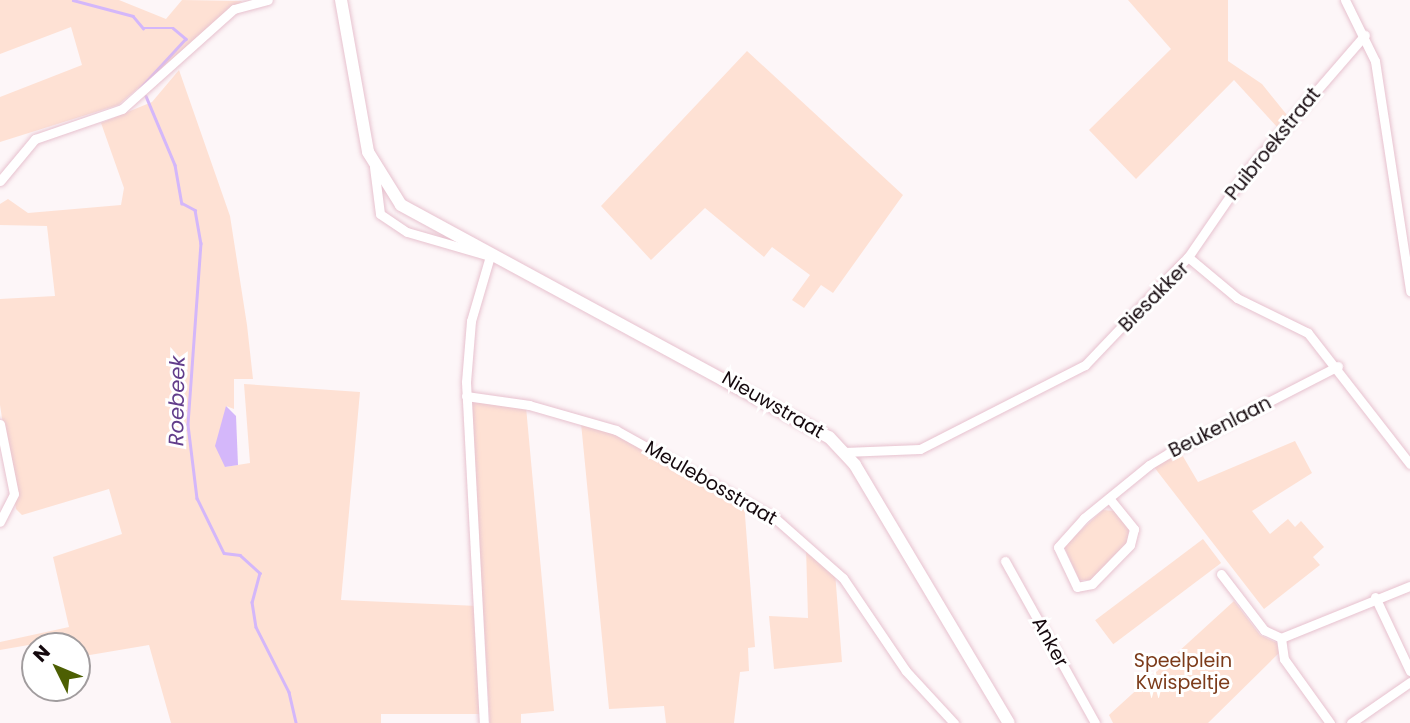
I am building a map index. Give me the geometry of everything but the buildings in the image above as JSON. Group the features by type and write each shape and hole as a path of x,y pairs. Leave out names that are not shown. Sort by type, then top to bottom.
{"street":[{"path":"0,181 35,139 122,109 234,9 268,0"},
{"name":"Nieuwstraat","path":"341,0 374,167 380,214 407,232 490,256"},
{"path":"1345,0 1375,61 1410,291"},
{"name":"Puibroekstraat","path":"1188,257 1247,171 1364,35"},
{"name":"Nieuwstraat","path":"374,167 401,205 490,256 785,408 844,452 1009,723"},
{"path":"484,723 466,396 471,321 490,256"},
{"name":"Biesakker","path":"844,452 920,449 1079,369 1188,257 1225,291 1308,333 1338,366 1410,464"},
{"name":"Beukenlaan","path":"1109,498 1134,529 1130,545 1092,584 1077,587 1058,547 1109,498 1169,453 1338,366"},
{"name":"Meulebosstraat","path":"466,396 529,404 616,430 776,519 843,578 906,671 954,723"},
{"path":"0,424 14,494 0,522"},
{"name":"Anker","path":"1005,561 1095,723"},
{"path":"1221,574 1264,630 1282,638 1375,597 1410,586"},
{"path":"1375,597 1410,671"},
{"path":"1282,638 1284,659 1331,723"},
{"path":"1350,723 1410,682"}],"green space":[{"path":"0,0 119,0 166,19 182,0 242,1 118,105 0,142 0,97 82,65 71,27 0,54"},
{"path":"1128,0 1228,0 1228,61 1262,84 1287,115 1278,128 1234,80 1136,179 1089,130 1171,49"},
{"path":"747,51 903,195 833,293 821,285 804,308 792,300 810,275 772,247 764,257 705,208 651,260 601,206"},
{"path":"179,70 230,216 253,379 234,379 234,409 226,406 225,467 250,463 244,384 360,392 341,600 478,606 481,714 381,714 381,723 171,723 149,645 91,655 91,632 46,632 69,627 53,557 122,534 109,489 22,515 16,509 0,405 0,299 55,296 47,226 0,225 0,204 8,199 28,213 121,205 124,188 101,123 152,102"},
{"path":"470,402 526,407 554,711 521,714 521,723 490,723"},
{"path":"581,423 619,435 744,502 755,647 748,648 749,671 740,672 734,723 666,723 664,706 609,709"},
{"path":"1295,441 1312,473 1252,511 1270,534 1288,519 1295,527 1301,521 1324,547 1313,557 1320,565 1264,609 1154,467 1181,453 1198,482"},
{"path":"1103,510 1116,511 1129,529 1127,544 1091,580 1079,580 1064,546"},
{"path":"1203,539 1221,563 1113,644 1095,620"},
{"path":"806,547 835,572 842,662 774,669 769,616 808,618"},
{"name":"Speelplein Kwispeltje","path":"1234,601 1260,635 1277,643 1279,653 1208,723 1113,723 1109,715"},
{"path":"21,637 21,646 0,650 0,642"}],"shaded area":[{"path":"226,406 236,416 238,465 225,467 215,446"}],"waterway":[{"name":"Roebeek","path":"73,0 133,16 143,28 173,28 186,39 140,89"},
{"name":"Roebeek","path":"146,96 175,165 182,203 195,210 201,243 188,425 197,498 224,553 240,555 260,573 252,602 256,627 289,692 296,723"}]}
